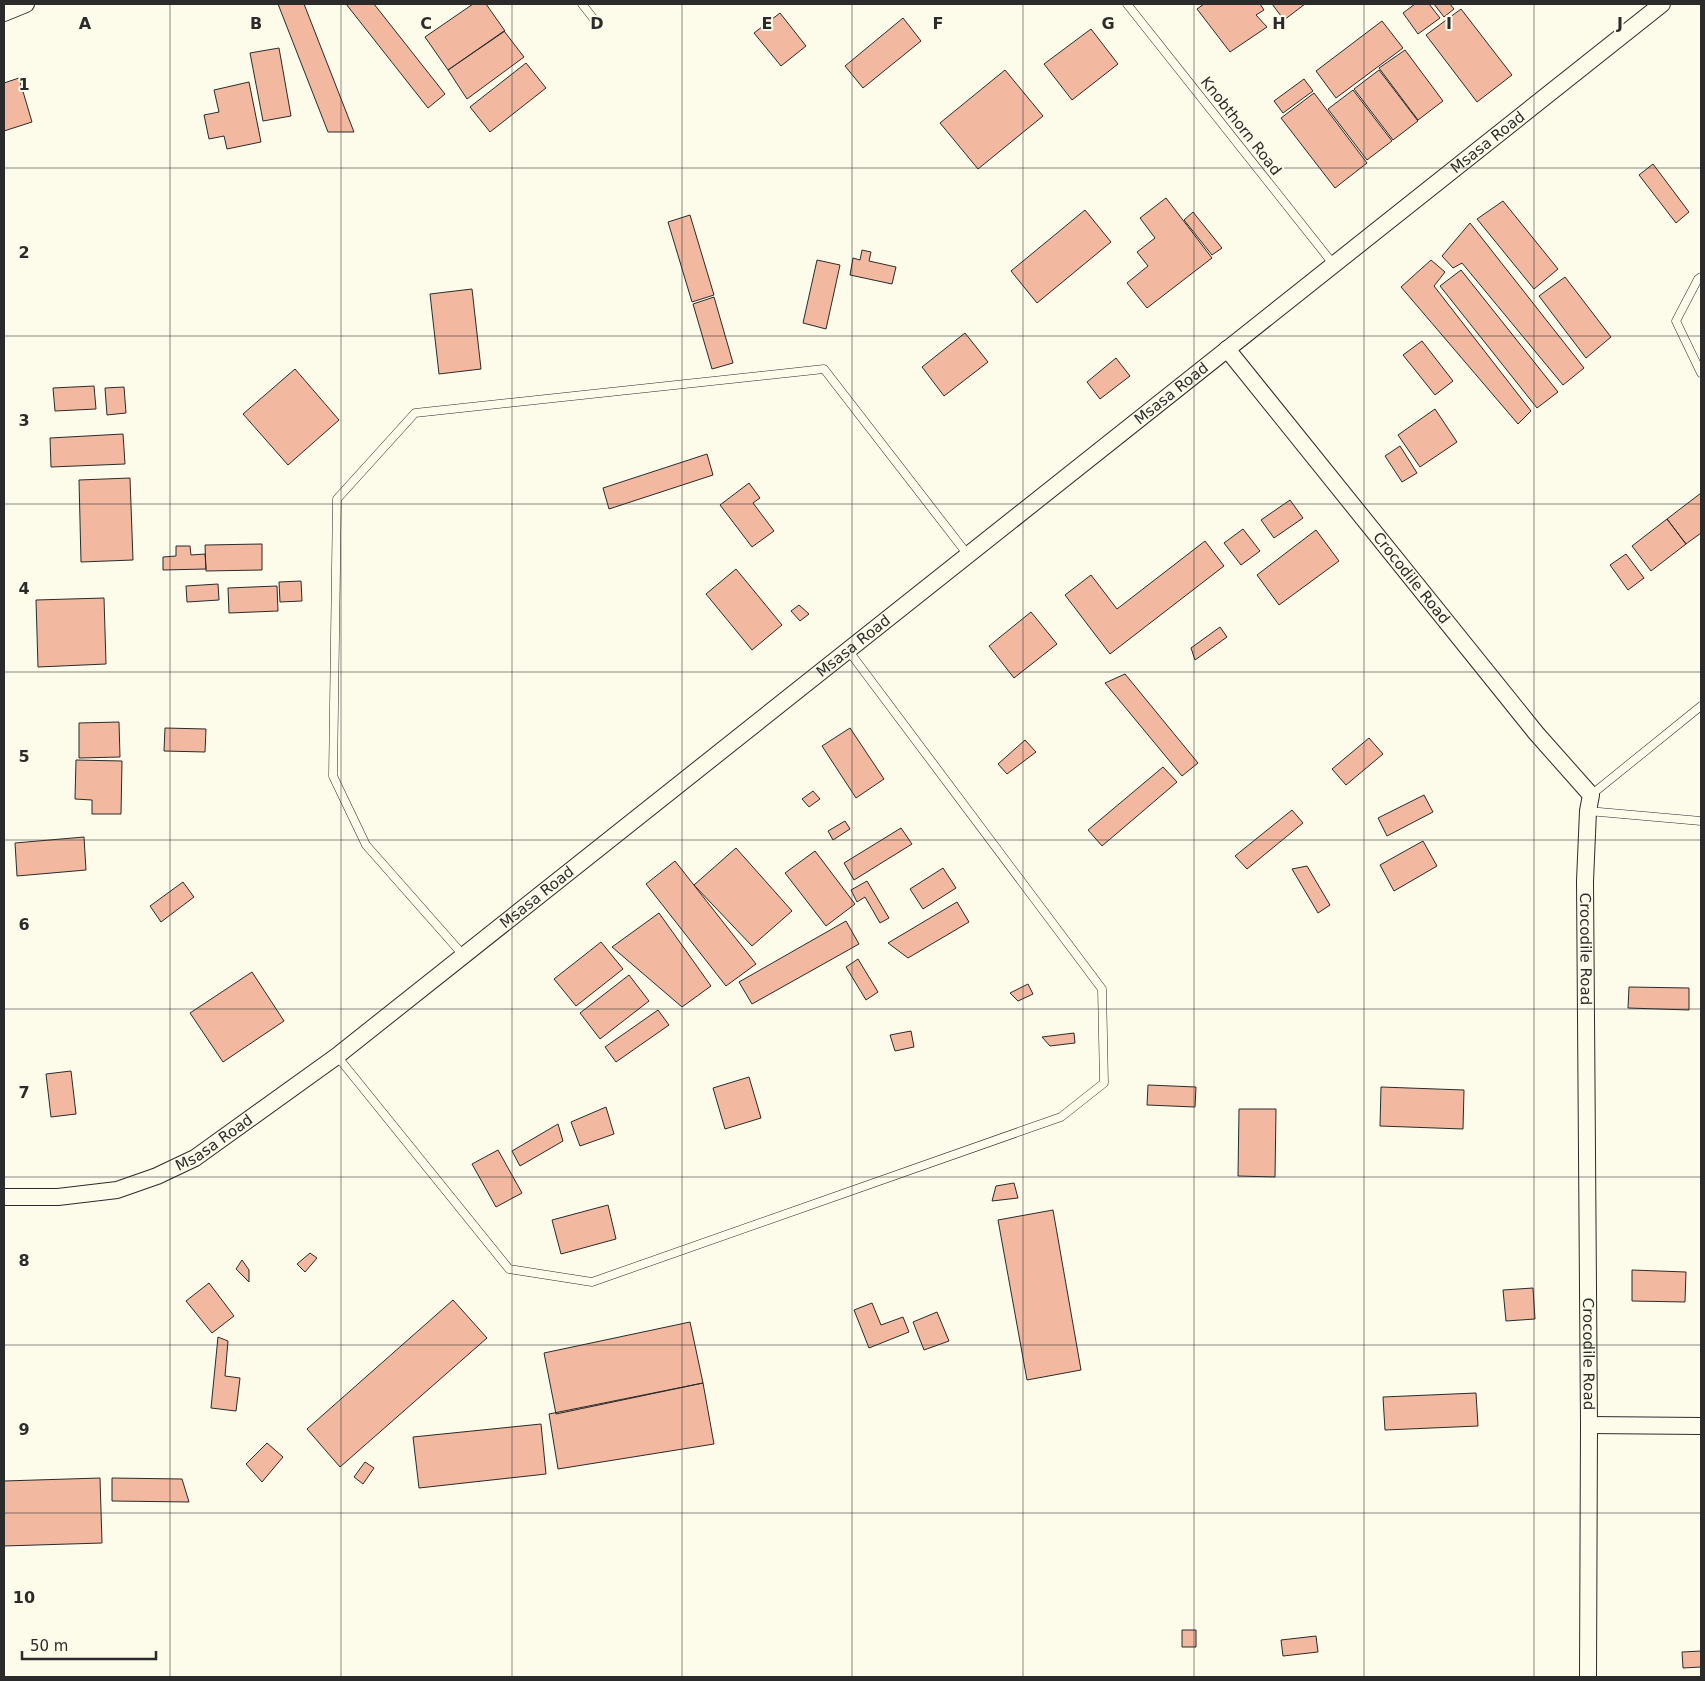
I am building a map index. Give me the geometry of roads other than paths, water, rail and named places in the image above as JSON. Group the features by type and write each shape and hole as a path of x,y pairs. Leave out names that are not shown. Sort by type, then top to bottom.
{"street":[{"path":"4,13 26,4"},
{"name":"Msasa Road","path":"4,1197 58,1197 117,1190 157,1176 195,1158 337,1056 1662,4"},
{"name":"Crocodile Road","path":"1227,350 1536,732 1591,795 1588,811 1586,890 1589,1424 1588,1677"},
{"path":"1589,1424 1701,1426"}],"lane":[{"path":"582,4 597,23"},
{"name":"Knobthorn Road","path":"1127,4 1334,265"},
{"path":"1701,276 1676,321 1701,373"},
{"path":"464,956 366,845 333,776 337,499 415,413 824,369 968,555"},
{"path":"337,1056 509,1270 592,1282 1061,1116 1104,1083 1102,989 848,650"},
{"path":"1591,795 1701,706"},
{"path":"1588,811 1701,821"}]}
